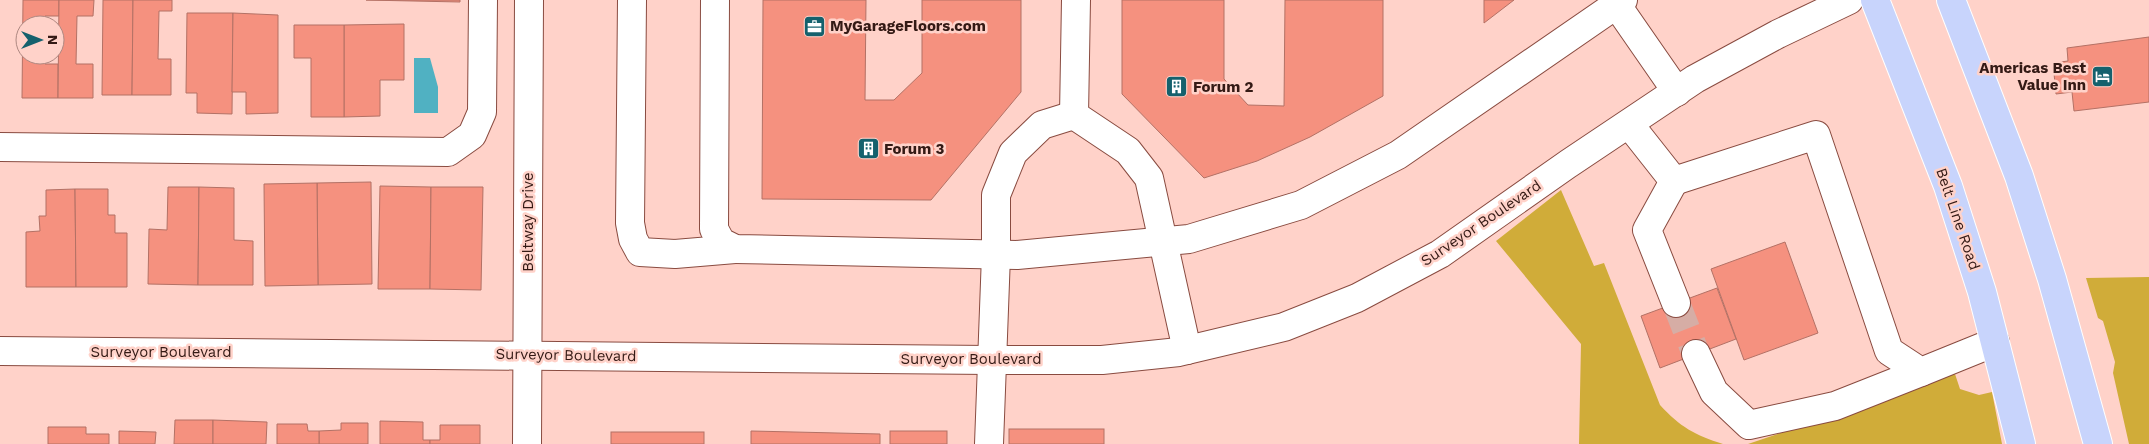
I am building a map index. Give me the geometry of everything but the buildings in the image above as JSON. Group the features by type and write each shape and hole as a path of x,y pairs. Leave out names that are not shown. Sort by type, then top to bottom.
{"main road":[{"name":"Belt Line Road","path":"1875,0 1948,186 1982,292 2021,444"},
{"path":"1951,0 2019,176 2052,279 2098,444"}],"street":[{"path":"0,147 448,152 472,135 482,112 483,0"},
{"name":"Beltway Drive","path":"527,444 529,0"},
{"path":"632,0 630,223 633,239 640,252 675,254 735,249 1017,255 1189,239 1300,205 1398,155 1619,2 1677,92"},
{"path":"715,0 714,229 721,242 735,249"},
{"path":"1074,115 1076,0"},
{"name":"Surveyor Boulevard","path":"0,350 991,360 1102,360 1187,350 1284,327 1357,298 1440,254 1677,92 1778,34 1849,0"},
{"path":"1074,115 1128,151 1149,178 1187,350"},
{"path":"989,444 996,255 996,195 1013,153 1042,125 1074,115"},
{"path":"1629,124 1674,181"},
{"path":"1676,303 1647,230 1674,181 1816,136 1889,351 1921,372"},
{"path":"1696,354 1714,392 1749,425 1835,406 1995,342"}],"shaded area":[{"path":"1561,190 1594,266 1604,263 1660,405 1674,419 1688,429 1723,444 1579,444 1581,344 1496,241"},
{"path":"2149,277 2149,444 2129,444 2113,373 2115,362 2103,321 2098,318 2086,278"},
{"path":"1955,374 1960,389 1979,395 1992,392 2002,444 1748,444"}],"water":[{"path":"414,58 430,58 438,87 438,113 414,113"}],"tunnel":[{"path":"1676,303 1696,354"}],"place":[{"name":"MyGarageFloors.com","path":"814,26"},
{"name":"Americas Best Value Inn","path":"2102,77"},
{"name":"Forum 2","path":"1177,87"},
{"name":"Forum 3","path":"868,149"}]}
